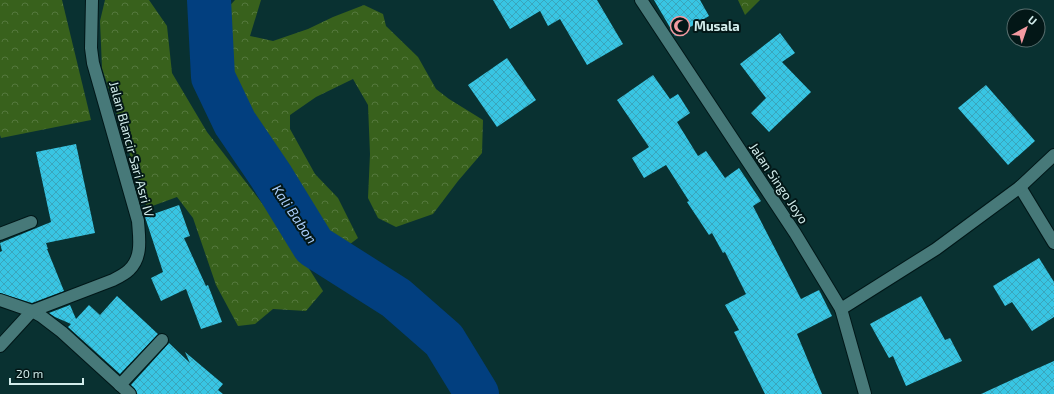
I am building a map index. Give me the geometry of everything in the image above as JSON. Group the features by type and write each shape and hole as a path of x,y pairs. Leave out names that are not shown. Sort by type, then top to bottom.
{"street":[{"name":"Jalan Blancir Sari Asri IV","path":"32,311 113,280 126,273 136,259 140,247 138,221 93,63 91,48 92,0"},
{"name":"Jalan Singo Joyo","path":"641,0 796,233 842,309 865,394"},
{"path":"842,309 936,249 1020,187 1054,155"},
{"path":"1020,187 1054,243"},
{"path":"0,234 31,222"},
{"path":"0,300 32,311 41,316 62,332 130,394"},
{"path":"0,346 32,311"},
{"path":"120,384 162,340"}],"green space":[{"path":"0,0 62,0 91,120 1,138"},
{"path":"105,0 149,0 167,26 172,73 207,132 293,243 323,291 306,311 273,309 255,324 238,326 216,285 193,218 177,197 147,208 102,68 100,21"},
{"path":"235,0 261,0 250,36 273,41 308,29 364,5 383,14 386,26 418,57 436,89 483,120 482,153 433,214 396,227 378,218 368,198 370,154 368,105 353,79 316,97 290,115 290,129 315,174 338,198 358,238 341,251 254,113 231,91 215,59 223,13"},
{"path":"738,0 760,0 745,15"}],"building":[{"path":"493,0 597,0 623,44 587,65 560,19 548,26 540,11 510,29"},
{"name":"Musala","path":"654,0 700,0 709,16 675,36"},
{"path":"780,33 795,53 782,62 811,92 769,132 751,113 766,98 740,64"},
{"path":"507,58 536,100 497,127 468,85"},
{"path":"653,75 670,99 678,94 690,113 677,122 698,156 706,151 725,178 739,168 761,201 753,206 801,299 819,290 832,316 797,334 822,394 765,394 734,332 739,330 725,305 746,294 725,252 723,253 712,233 709,235 687,202 689,201 666,165 644,178 632,158 649,147 617,100"},
{"path":"986,85 1035,141 1008,165 958,108"},
{"path":"76,144 95,233 46,243 64,291 32,303 0,293 0,252 2,251 0,243 51,222 36,152"},
{"path":"179,205 190,236 184,238 206,286 208,285 222,322 201,329 186,289 161,301 151,278 163,272 145,217"},
{"path":"1039,258 1054,282 1054,317 1032,331 1012,302 1005,306 993,286"},
{"path":"117,296 158,334 120,374 68,327 71,324 49,313 70,305 76,319 89,305 100,315"},
{"path":"921,296 945,340 950,338 962,361 906,386 893,356 889,358 870,324"},
{"path":"169,343 190,363 185,352 223,384 218,390 223,394 137,394 131,385"},
{"path":"1054,361 1054,394 981,394 1029,372"}],"waterway":[{"name":"Kali Babon","path":"209,0 213,77 235,123 271,176 314,246 396,298 444,340 477,394"}],"place":[{"name":"Musala","path":"680,26"}]}
